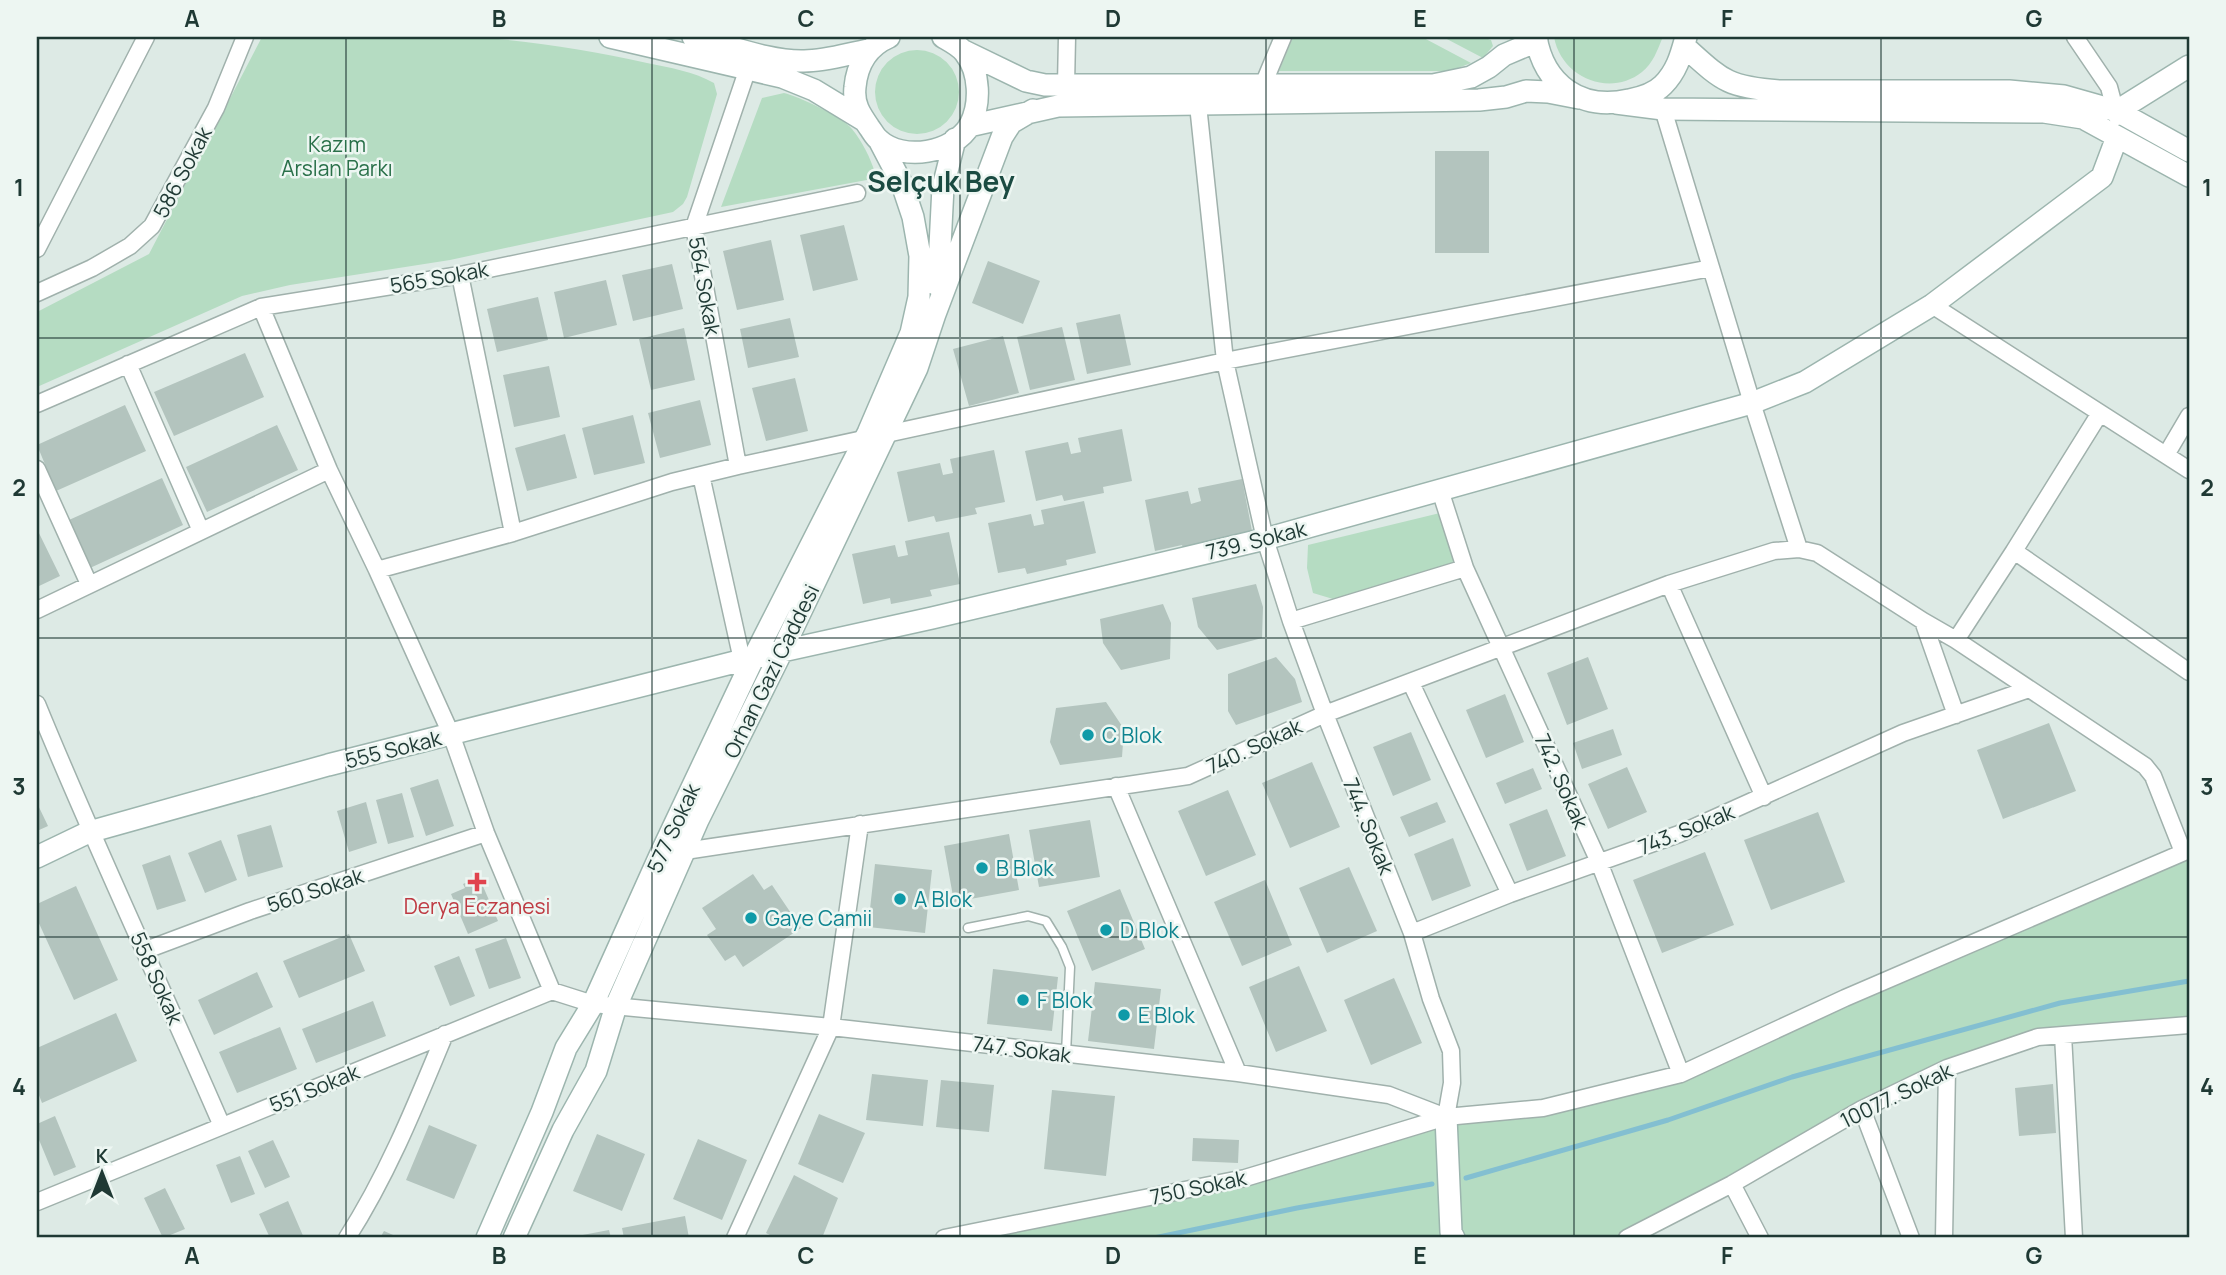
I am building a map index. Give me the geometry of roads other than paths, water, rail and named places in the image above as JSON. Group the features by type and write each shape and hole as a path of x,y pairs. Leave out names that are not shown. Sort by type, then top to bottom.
{"street":[{"path":"37,248 146,37"},
{"name":"586 Sokak","path":"40,292 130,246 152,226 216,108 245,37"},
{"path":"610,37 782,77 814,90 866,121"},
{"path":"693,37 802,61 822,60 869,50 889,37"},
{"path":"943,37 964,51 1026,82 1066,85 1433,85 1471,77 1514,49 1537,39 1540,56 1556,81 1579,98"},
{"path":"1066,85 1067,37"},
{"path":"1263,85 1283,37"},
{"path":"2075,37 2109,87 2117,111 2118,137"},
{"path":"1616,103 1640,98 1662,86 1679,62 1685,41 1722,79 1741,88 1779,91 2009,91 2064,96 2117,111 2189,151"},
{"path":"866,121 857,109 854,89 858,70 869,50"},
{"path":"935,314 943,187 962,133 976,104 977,83 964,51"},
{"path":"2117,111 2189,66"},
{"name":"564 Sokak","path":"738,466 694,227 747,71"},
{"path":"879,140 896,149 915,153 936,149 962,133 985,124 1032,110 1058,106 1479,100 1506,97 1526,91 1549,92 1597,103 1663,109 2044,112 2083,118 2189,176"},
{"name":"744. Sokak","path":"1198,105 1225,361 1265,539 1325,714 1412,933 1451,1051 1452,1083 1446,1117"},
{"path":"1454,1238 1451,1232 1446,1117 1543,1108 1681,1074 1845,998 2186,851 2153,776 2145,766 1956,640 1817,553 1799,550 1663,109"},
{"name":"Orhan Gazi Caddesi","path":"514,1238 563,1130 596,1071 616,1006 685,850 782,651 875,436 916,368 1002,137 1011,123 1032,110"},
{"name":"577 Sokak","path":"487,1238 542,1112 566,1048 593,1004 748,659 875,436 889,384 911,333 916,312 920,256 913,217 902,184 866,121"},
{"name":"739. Sokak","path":"748,659 1265,539 1752,403 1805,382 1931,304 2102,177 2118,137"},
{"name":"565 Sokak","path":"37,404 261,307 460,275 857,193"},
{"path":"377,570 513,533 672,482 738,466 1225,361 1711,268"},
{"path":"460,275 513,533"},
{"path":"1931,304 2189,470"},
{"path":"261,307 329,470 451,734 486,833 552,991 593,1004"},
{"path":"128,364 201,531"},
{"path":"1956,640 2100,413"},
{"path":"2166,455 2189,416"},
{"path":"37,469 89,584"},
{"path":"37,610 329,470"},
{"path":"701,475 748,659"},
{"name":"742. Sokak","path":"1440,490 1465,568 1599,862 1681,1074"},
{"name":"740. Sokak","path":"685,850 1188,776 1325,714 1670,584 1774,551 1799,550"},
{"path":"2014,551 2189,671"},
{"path":"1291,621 1465,568"},
{"path":"1670,584 1764,797"},
{"path":"1923,621 1956,715"},
{"name":"555 Sokak","path":"37,856 89,832 185,804 748,659"},
{"path":"1411,683 1510,894"},
{"name":"743. Sokak","path":"1412,933 1510,894 1679,834 1903,733 2029,689"},
{"name":"558 Sokak","path":"37,704 89,832 146,950 222,1126"},
{"path":"1116,786 1238,1073"},
{"path":"735,1238 831,1027 860,824"},
{"name":"560 Sokak","path":"146,950 250,911 486,833"},
{"name":"551 Sokak","path":"38,1197 222,1126 552,991"},
{"name":"747. Sokak","path":"593,1004 831,1027 1238,1073 1389,1095 1446,1117"},
{"name":"10077. Sokak","path":"1627,1238 1732,1184 1862,1109 1947,1068 2038,1037 2189,1025"},
{"path":"347,1238 370,1203 398,1146 445,1034"},
{"path":"2063,1035 2074,1238"},
{"path":"1944,1238 1947,1068"},
{"path":"1862,1109 1911,1238"},
{"name":"750 Sokak","path":"944,1238 1245,1178 1446,1117"},
{"path":"1732,1184 1760,1238"}],"lane":[{"path":"968,928 1028,916 1046,922 1062,947 1070,967 1066,1054"}],"waterway":[{"path":"1466,1178 1668,1120 1792,1077 2060,1003 2189,981"},
{"path":"1154,1238 1297,1208 1432,1184"}],"place":[{"name":"C Blok","path":"1088,735"},
{"name":"B Blok","path":"982,868"},
{"name":"Derya Eczanesi","path":"477,882"},
{"name":"A Blok","path":"900,899"},
{"name":"Gaye Camii","path":"751,918"},
{"name":"D Blok","path":"1106,930"},
{"name":"F Blok","path":"1023,1000"},
{"name":"E Blok","path":"1124,1015"}],"district":[{"name":"Selçuk Bey","path":"941,181"}],"park label":[{"name":"Kazım Arslan Parkı","path":"337,156"}]}
